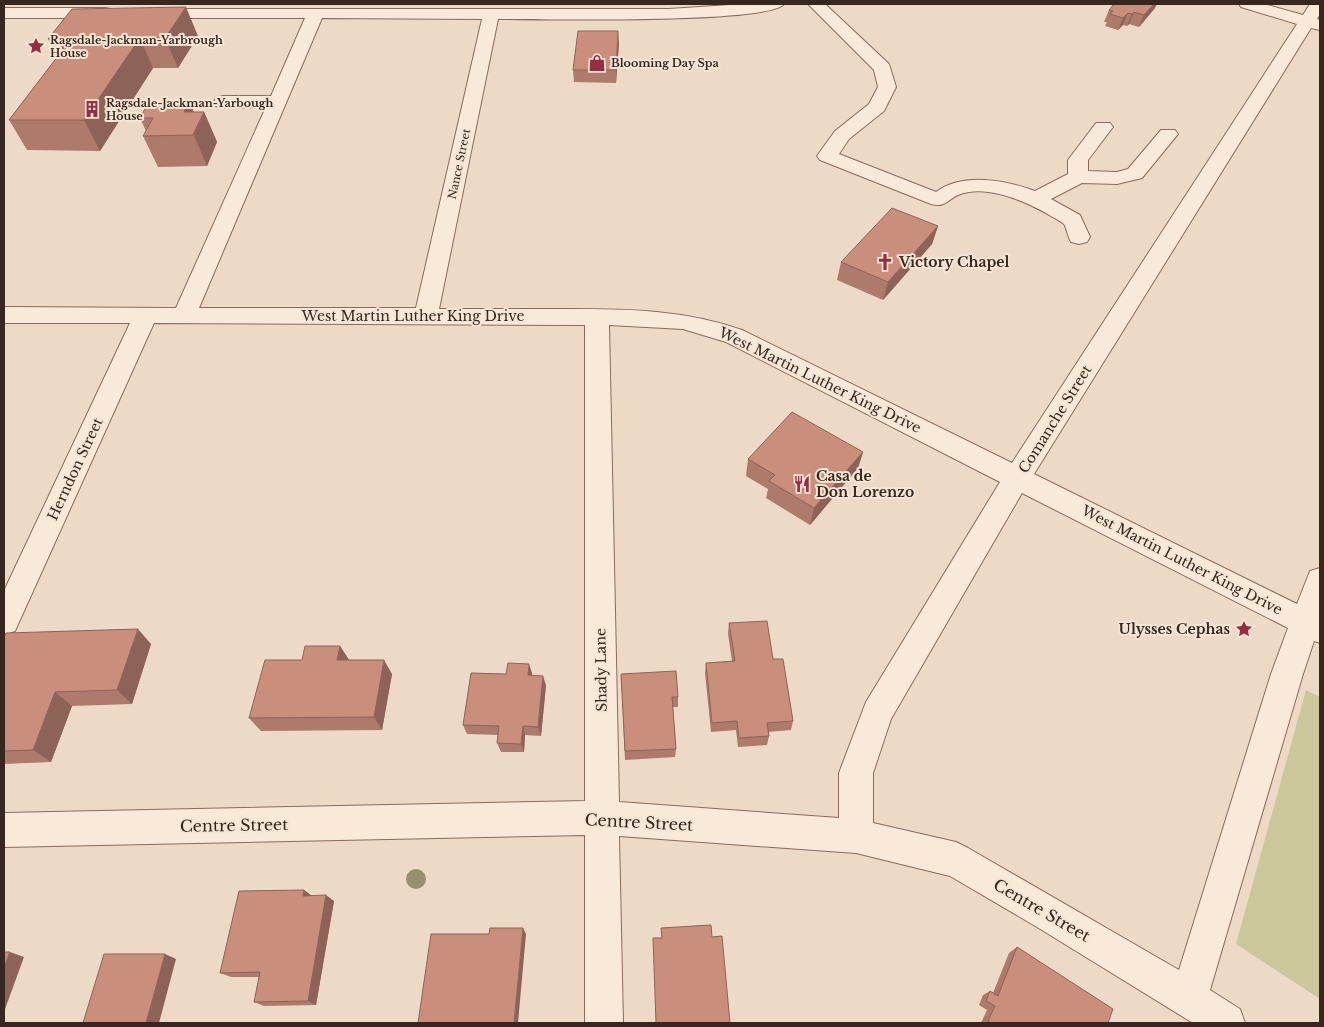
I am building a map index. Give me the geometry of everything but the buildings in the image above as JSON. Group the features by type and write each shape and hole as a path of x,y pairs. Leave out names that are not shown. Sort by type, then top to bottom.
{"street":[{"path":"669,14 685,4"},
{"path":"136,13 251,9 316,14 669,14 736,10 776,4"},
{"path":"816,4 882,68 888,87 876,106 842,135 827,156 938,200 953,189 983,186 1015,191 1036,199 1073,220 1079,237"},
{"path":"1247,4 1315,16"},
{"path":"4,13 117,13"},
{"path":"184,316 316,14"},
{"name":"Nance Street","path":"426,315 491,14"},
{"name":"Comanche Street","path":"856,836 856,772 876,713 1017,478 1315,16"},
{"path":"223,102 278,101"},
{"path":"1078,177 1078,160 1103,127"},
{"path":"1036,199 1078,177 1117,178 1135,174 1168,134"},
{"name":"West Martin Luther King Drive","path":"4,315 426,315 672,318 707,325 734,336 1313,626"},
{"name":"Herndon Street","path":"4,622 146,315"},
{"name":"Shady Lane","path":"597,317 604,1023"},
{"path":"1189,998 1287,674 1313,626 1320,580"},
{"name":"Centre Street","path":"4,830 602,818 856,836 956,860 1050,914 1189,998 1226,1023"}],"shaded area":[{"path":"1306,690 1320,697 1320,999 1236,944"}],"place":[{"name":"Ragsdale-Jackman-Yarbrough House","path":"36,46"},
{"name":"Blooming Day Spa","path":"597,63"},
{"name":"Ragsdale-Jackman-Yarbough House","path":"92,109"},
{"name":"Victory Chapel","path":"885,262"},
{"name":"Casa de Don Lorenzo","path":"802,484"},
{"name":"Ulysses Cephas","path":"1244,629"}]}
